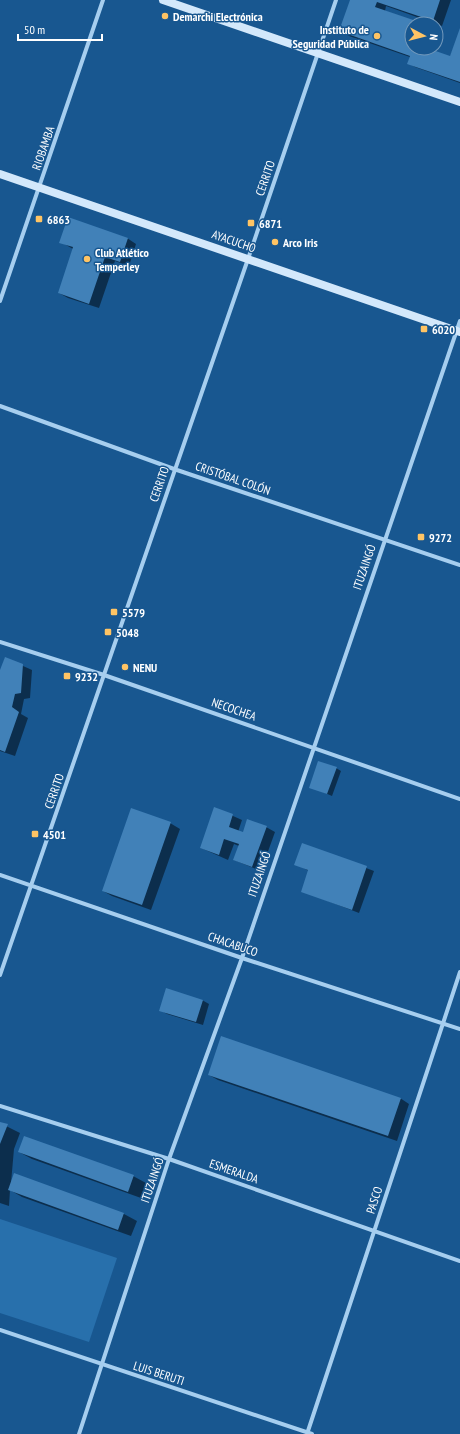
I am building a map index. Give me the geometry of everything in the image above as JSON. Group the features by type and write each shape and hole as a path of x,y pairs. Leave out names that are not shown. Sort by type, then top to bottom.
{"main road":[{"path":"163,0 460,102"},
{"name":"AYACUCHO","path":"0,174 458,331"}],"street":[{"name":"RIOBAMBA","path":"0,301 103,0"},
{"name":"CERRITO","path":"0,975 32,886 336,0"},
{"name":"ITUZAINGÓ","path":"79,1434 169,1159 242,958 384,540 458,331 460,321"},
{"name":"CRISTÓBAL COLÓN","path":"0,406 174,469 460,565"},
{"name":"NECOCHEA","path":"0,642 104,675 460,799"},
{"name":"CHACABUCO","path":"0,875 242,958 460,1029"},
{"name":"PASCO","path":"309,1434 374,1231 460,972"},
{"name":"ESMERALDA","path":"0,1106 169,1159 460,1261"},
{"name":"LUIS BERUTI","path":"0,1330 309,1434"}],"shaded area":[{"path":"0,1219 117,1258 89,1342 0,1313"}],"building":[{"path":"350,0 440,0 435,16 418,16 377,2 375,7 404,17 404,54 339,31"},
{"path":"460,28 460,82 407,64 410,56 444,56 444,54 450,56"},
{"name":"Club Atlético Temperley","path":"68,217 128,238 120,262 105,257 89,304 58,293 73,247 59,243"},
{"path":"5,657 23,664 21,693 15,694 12,707 19,712 5,752 0,750 0,670"},
{"path":"318,761 337,767 327,794 309,788"},
{"path":"214,807 233,814 229,827 243,832 247,819 267,826 252,867 233,860 239,844 224,839 219,855 200,848"},
{"path":"131,808 171,822 142,905 102,891"},
{"path":"302,843 367,866 352,910 301,892 308,870 294,865"},
{"path":"166,988 203,1000 196,1022 159,1011"},
{"path":"221,1036 401,1098 388,1136 208,1075"},
{"path":"0,1122 8,1124 0,1144"},
{"path":"24,1136 134,1175 128,1192 18,1152"},
{"path":"14,1173 124,1213 118,1230 8,1190"}],"place":[{"name":"Demarchi Electrónica","path":"165,16"},
{"name":"Instituto de Seguridad Pública","path":"377,36"},
{"name":"6863","path":"39,219"},
{"name":"6871","path":"251,223"},
{"name":"Arco Iris","path":"275,242"},
{"name":"Club Atlético Temperley","path":"87,259"},
{"name":"6020","path":"424,329"},
{"name":"9272","path":"421,537"},
{"name":"5579","path":"114,612"},
{"name":"5048","path":"108,632"},
{"name":"NENU","path":"125,667"},
{"name":"9232","path":"67,676"},
{"name":"4501","path":"35,834"}]}
